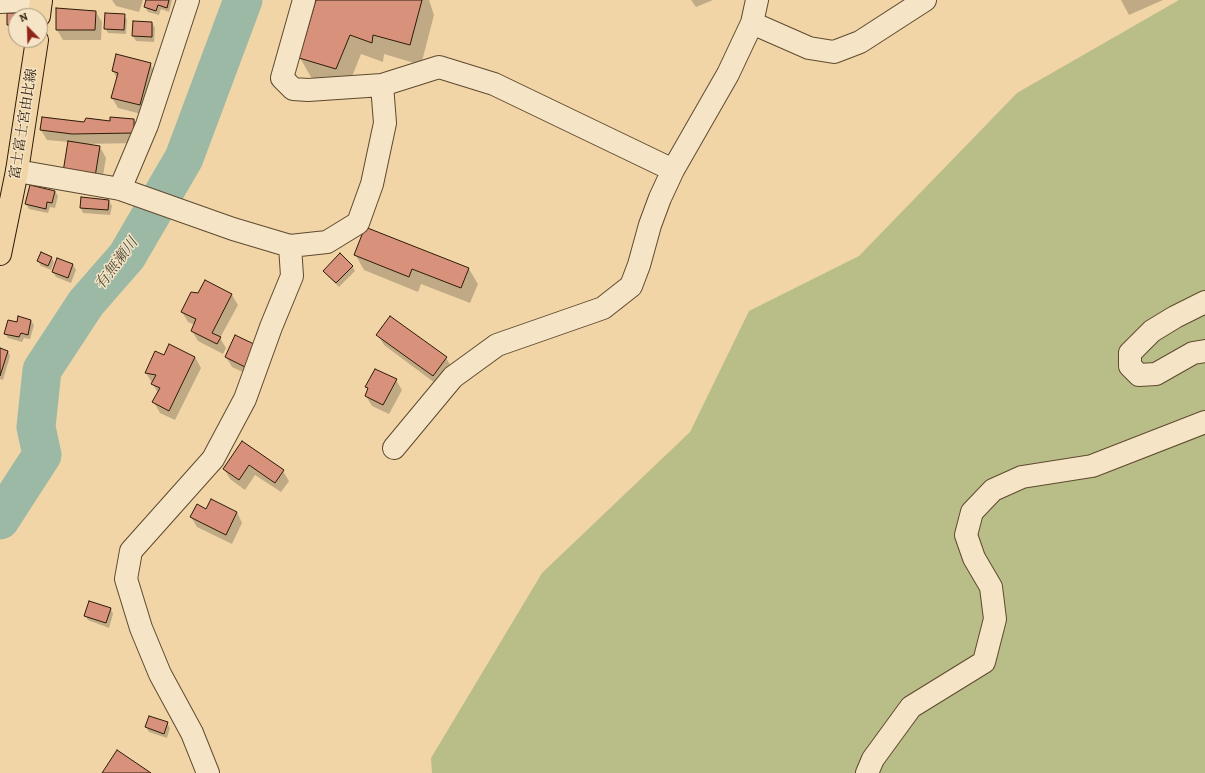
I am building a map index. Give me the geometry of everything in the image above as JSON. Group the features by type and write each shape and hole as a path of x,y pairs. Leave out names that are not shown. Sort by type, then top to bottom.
{"main road":[{"name":"富士富士宮由比線","path":"0,254 17,171 36,48"}],"street":[{"path":"0,2 41,0"},
{"path":"120,189 147,125 188,0"},
{"path":"304,0 282,78 293,89 308,90 382,85 439,67 494,84 673,170"},
{"path":"394,448 453,377 497,345 603,308 631,286 660,198 673,170 728,74 752,23 757,0"},
{"path":"752,23 809,48 834,52 860,42 925,0"},
{"path":"17,171 120,189 233,229 290,246 327,242 358,223 372,184 385,123 382,85"},
{"path":"208,773 192,733 157,667 141,628 126,579 131,551 213,459 245,399 268,334 292,276 290,246"},
{"path":"1205,302 1175,317 1152,331 1130,353 1130,366 1139,375 1156,374 1193,353 1205,351"},
{"path":"867,773 873,759 911,707 984,662 995,619 991,587 974,558 966,535 972,512 993,490 1022,477 1092,466 1205,422"}],"green space":[{"path":"1179,0 1205,0 1205,773 432,773 431,758 542,573 690,432 749,311 859,256 1017,93"}],"building":[{"path":"146,0 169,0 167,8 158,5 156,11 144,7"},
{"path":"316,0 422,0 410,45 373,35 372,43 350,35 336,69 299,58"},
{"path":"56,8 96,11 95,30 56,30"},
{"path":"7,13 8,13 8,25"},
{"path":"105,13 125,14 124,30 104,29"},
{"path":"133,21 152,22 152,37 132,36"},
{"path":"116,54 151,63 140,105 111,98 118,73 112,71"},
{"path":"42,117 84,122 86,118 110,121 110,117 134,119 134,133 72,134 40,130"},
{"path":"68,141 100,146 95,177 63,172"},
{"path":"30,185 55,191 52,203 47,202 46,209 25,204"},
{"path":"81,197 109,200 108,210 80,208"},
{"path":"365,227 469,268 461,288 412,269 409,277 354,255"},
{"path":"41,252 52,257 48,266 37,261"},
{"path":"340,253 353,266 336,283 323,271"},
{"path":"57,258 73,264 68,278 52,272"},
{"path":"205,280 232,294 212,333 221,337 217,344 191,331 196,319 181,312 191,292 198,293"},
{"path":"18,316 31,320 28,335 21,333 19,337 4,334 8,320 17,322"},
{"path":"390,316 447,357 433,376 376,335"},
{"path":"235,335 256,345 245,367 225,357"},
{"path":"169,344 195,357 169,411 152,402 160,388 151,384 156,375 145,373 155,351 164,355"},
{"path":"0,348 8,351 0,376"},
{"path":"375,369 397,379 383,405 365,396 368,388 365,387"},
{"path":"242,441 284,470 275,483 249,465 239,480 223,469"},
{"path":"211,499 237,512 226,535 190,517 197,504 206,509"},
{"path":"89,601 111,608 106,623 84,616"},
{"path":"149,716 168,722 164,734 145,727"},
{"path":"117,750 151,773 102,773"}],"waterway":[{"name":"有無瀬川","path":"0,520 42,455 36,427 42,370 86,303 127,256 184,158 243,0"}]}
